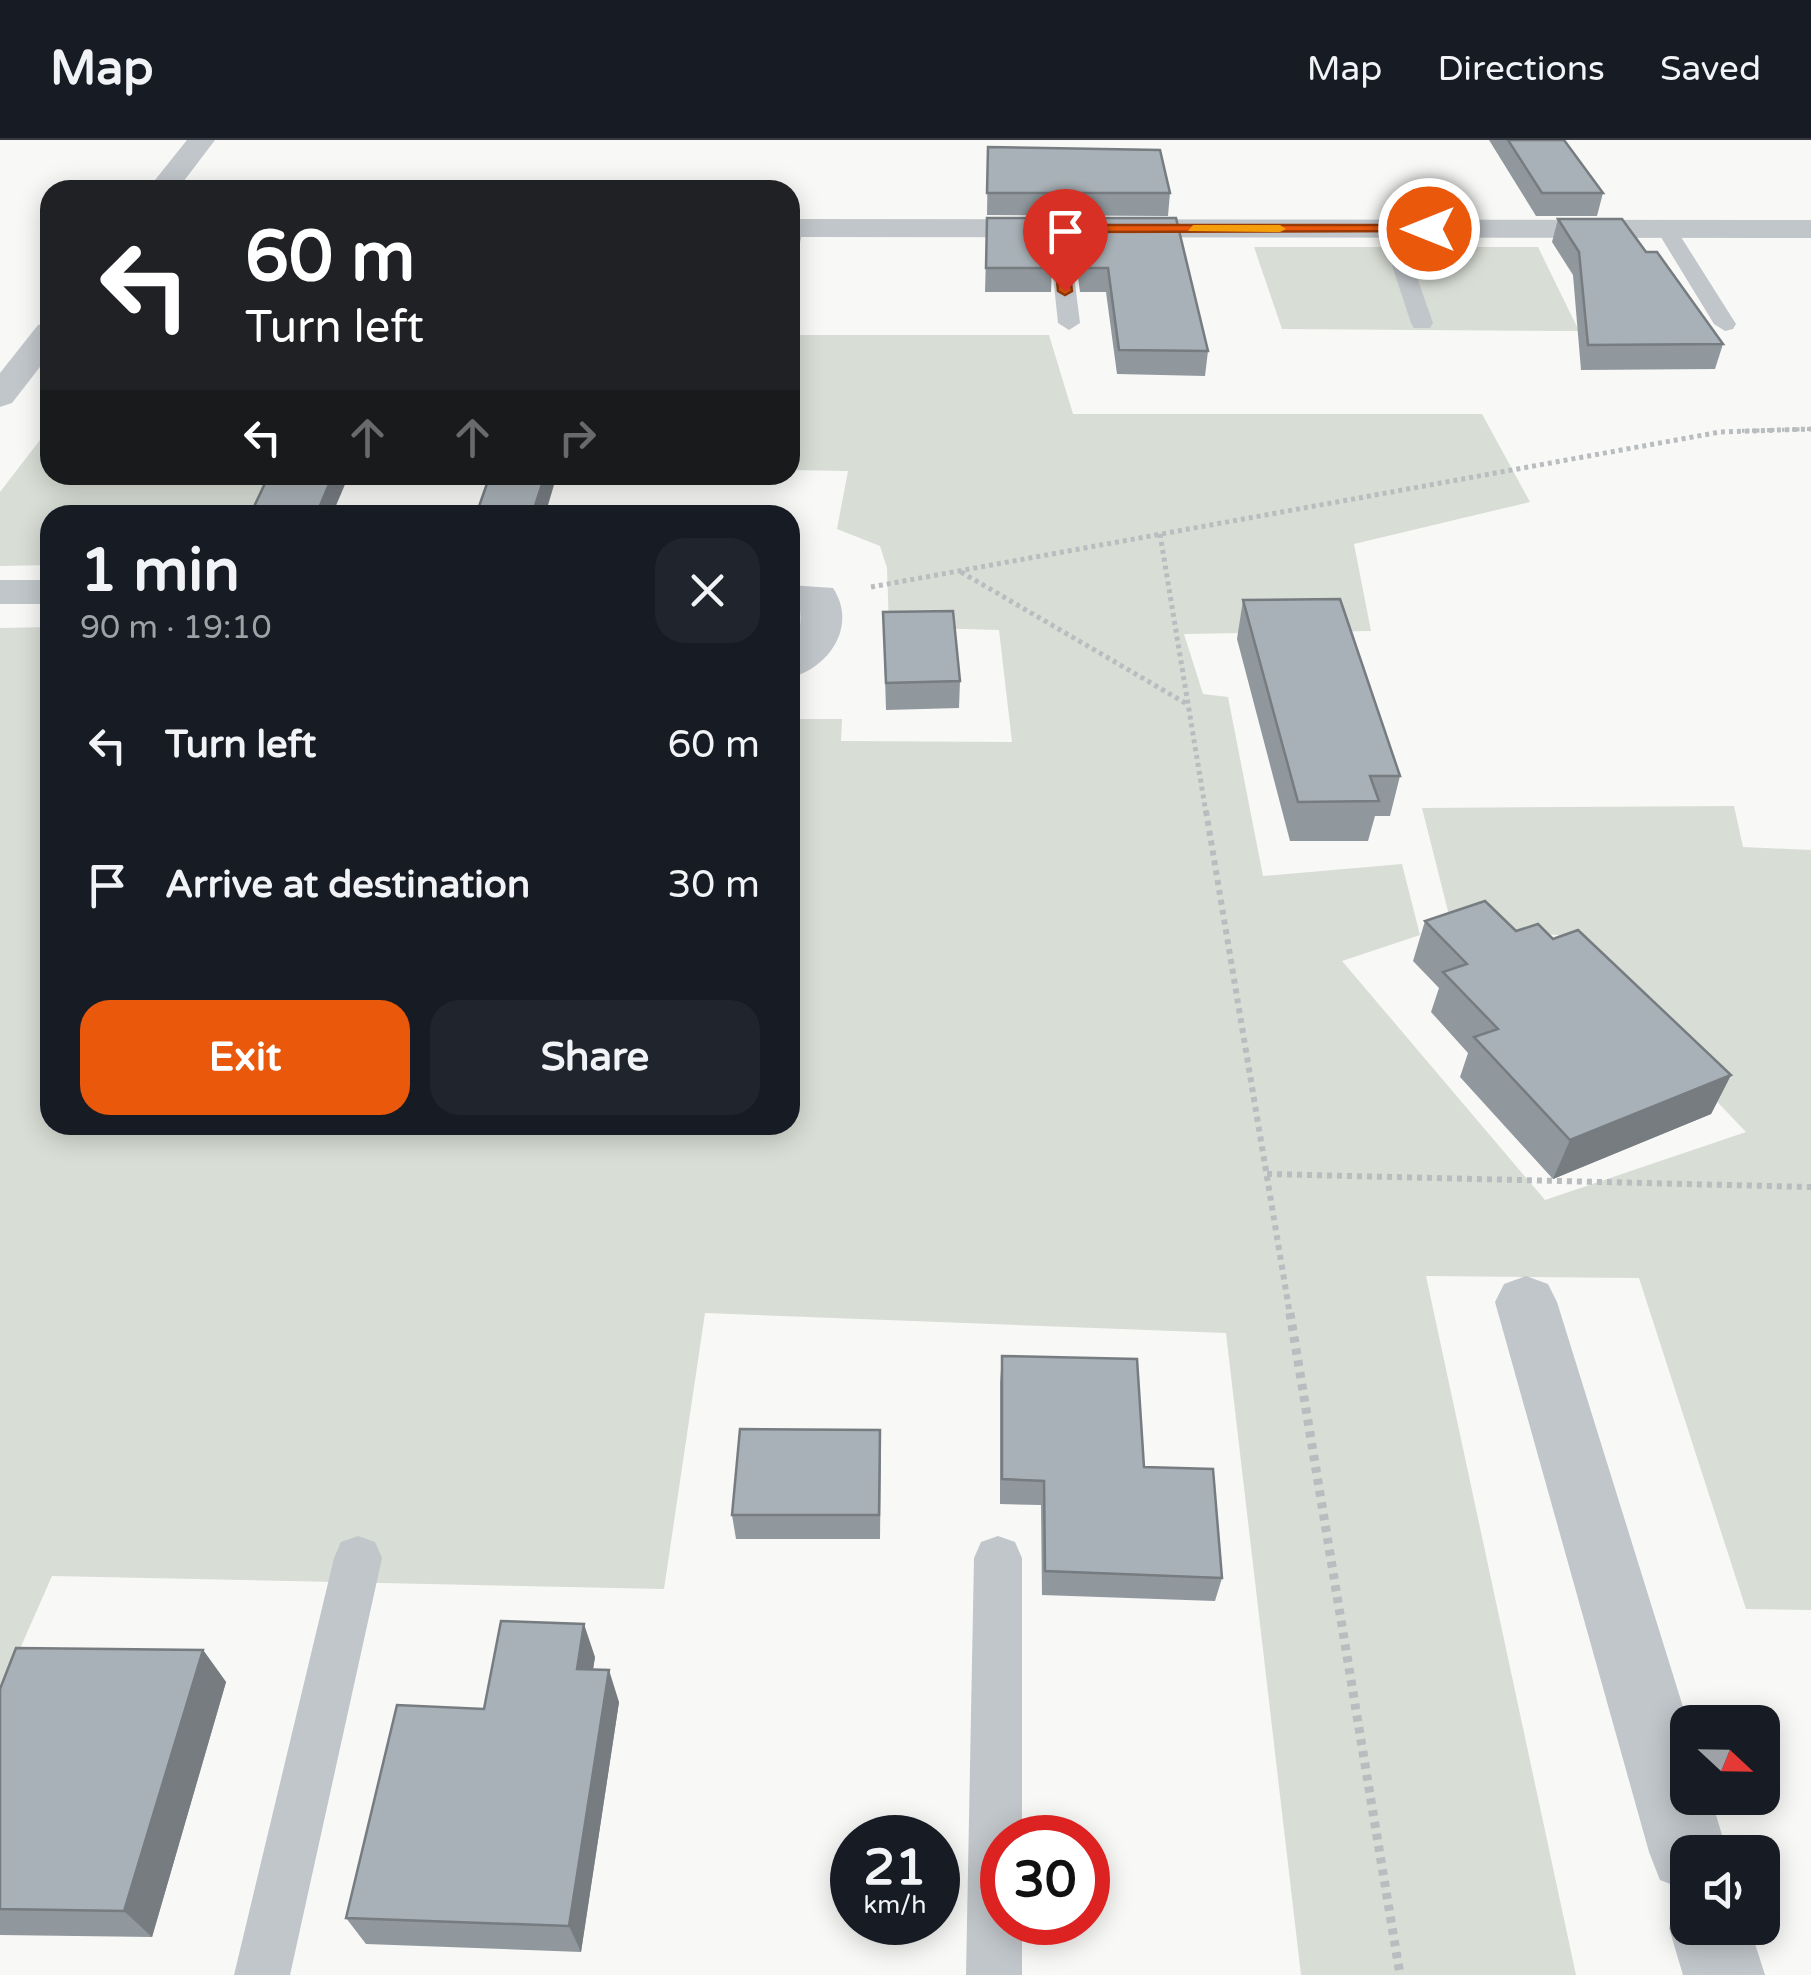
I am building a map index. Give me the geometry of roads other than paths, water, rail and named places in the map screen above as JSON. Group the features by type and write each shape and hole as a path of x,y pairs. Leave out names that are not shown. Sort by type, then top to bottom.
{"street":[{"path":"170,180 201,140"},
{"path":"800,233 1058,228 1811,229"},
{"path":"0,396 40,345"},
{"path":"0,592 40,592"},
{"path":"800,658 816,648 825,624 804,597"},
{"path":"1526,1302 1683,1835"},
{"path":"1715,1945 1724,1975"}],"lane":[{"path":"1058,228 1069,323"},
{"path":"1390,229 1422,323"},
{"path":"1666,229 1724,324"},
{"path":"262,1975 358,1558"},
{"path":"994,1975 998,1558"}]}
